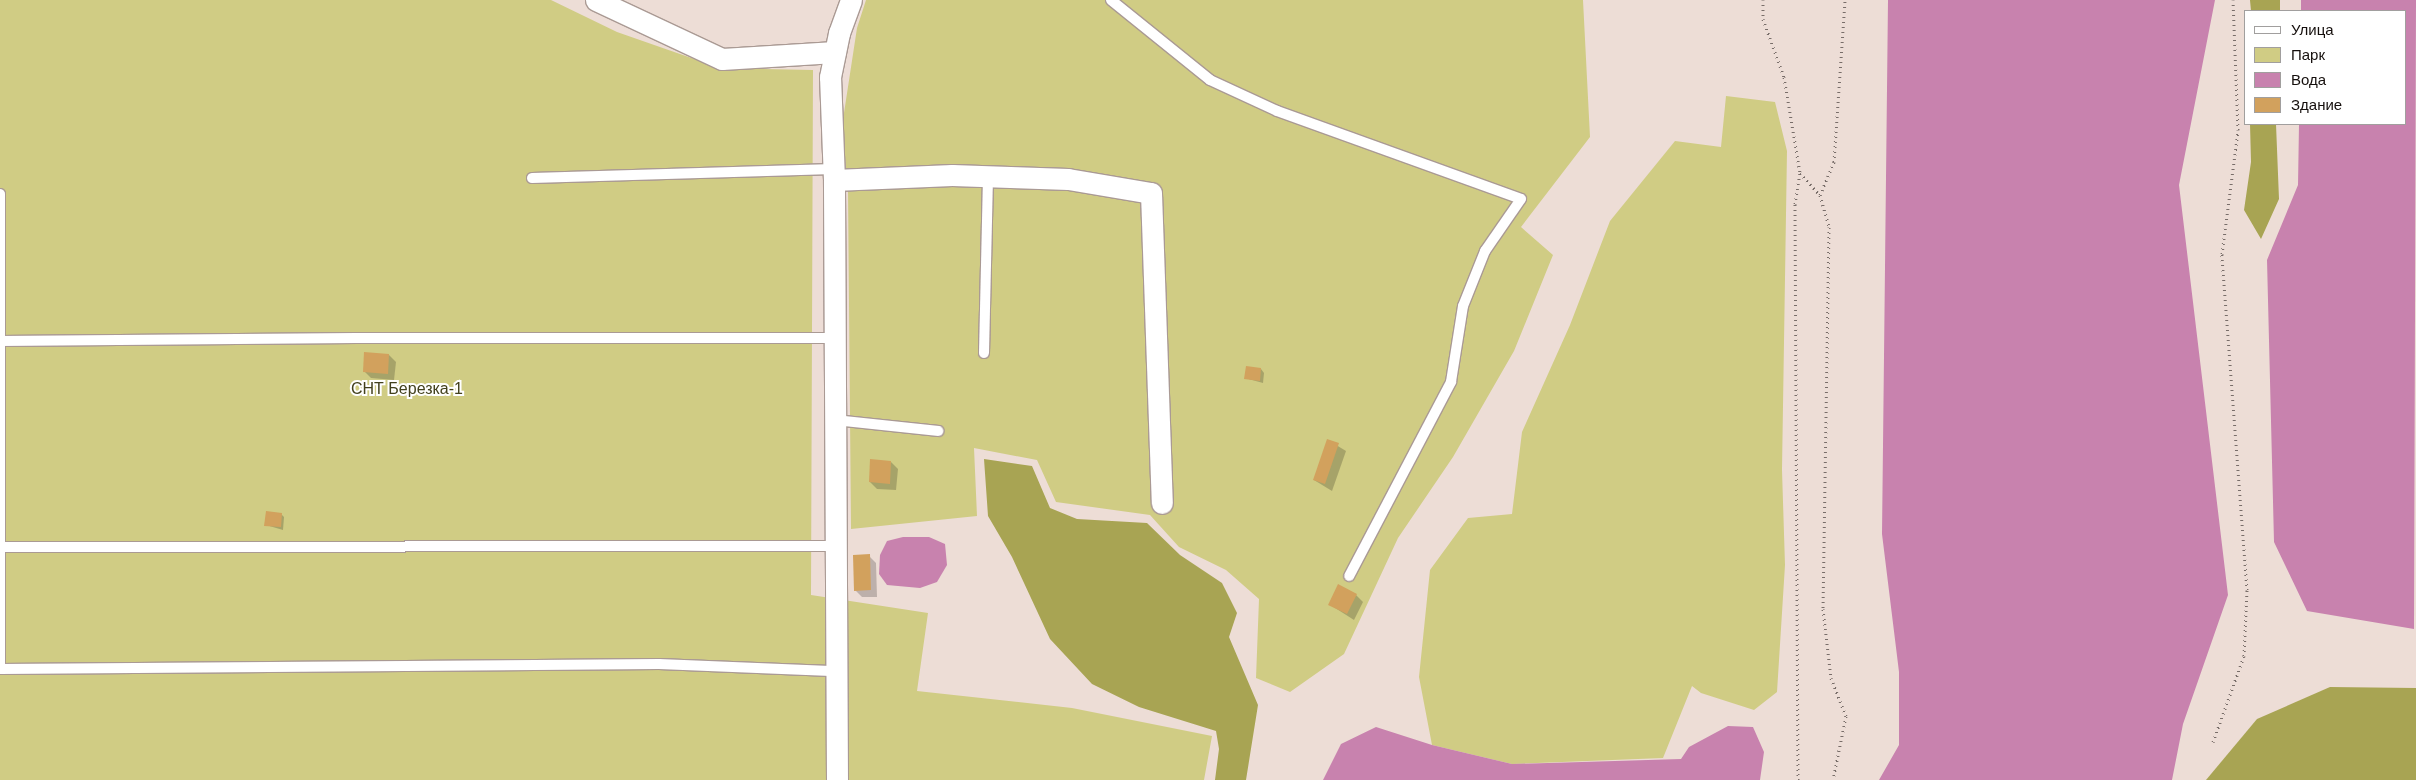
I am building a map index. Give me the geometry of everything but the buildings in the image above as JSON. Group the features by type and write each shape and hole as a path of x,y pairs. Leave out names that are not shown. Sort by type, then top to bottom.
{"street":[{"path":"596,0 722,59 835,52"},
{"path":"837,780 834,174 830,77 850,0"},
{"path":"834,174 1068,179 1151,194 1162,502"}],"lane":[{"path":"1111,0 1210,80 1277,112 1521,199 1484,251 1463,306 1451,382 1349,576"},
{"path":"532,178 834,174"},
{"path":"984,353 988,176"},
{"path":"0,194 0,669 659,664 837,671"},
{"path":"0,341 356,338 835,338"},
{"path":"835,420 938,431"},
{"path":"0,547 835,546"}],"path":[{"path":"1763,0 1763,19 1784,77 1800,173 1795,204 1798,780"},
{"path":"1820,195 1834,162 1845,0"},
{"path":"2213,742 2244,656 2247,590 2222,254 2238,130 2233,0"},
{"path":"1800,173 1820,195 1829,227 1823,609 1832,678 1846,716 1832,780"}],"green space":[{"name":"СНТ Березка-1","path":"0,0 551,0 617,32 720,68 813,70 811,595 928,613 917,691 1072,708 1212,736 1204,780 0,780"},
{"path":"866,0 1583,0 1590,137 1521,227 1553,255 1514,351 1453,457 1398,538 1344,654 1290,692 1256,678 1259,599 1226,570 1179,547 1150,515 1056,502 1037,460 974,448 977,516 851,529 848,190 842,126 857,28"},
{"path":"1726,96 1775,102 1787,151 1782,470 1785,565 1777,692 1754,710 1701,693 1692,686 1663,758 1512,764 1432,745 1419,677 1430,570 1468,518 1512,514 1522,432 1570,325 1610,221 1675,141 1721,147"}],"shaded area":[{"path":"2250,0 2280,0 2280,10 2251,10"},
{"path":"2250,125 2276,125 2279,199 2261,239 2244,210 2251,162"},
{"path":"984,459 1032,466 1050,508 1077,519 1147,523 1180,555 1222,583 1237,613 1229,637 1258,705 1246,780 1215,780 1219,749 1216,731 1139,707 1092,684 1050,639 1012,557 988,516"},
{"path":"2330,687 2416,688 2416,780 2206,780 2257,719"}],"water":[{"path":"1888,0 2215,0 2179,185 2228,595 2183,724 2172,780 1879,780 1899,745 1899,672 1882,534"},
{"path":"2301,0 2416,0 2414,629 2307,611 2274,542 2267,260 2298,185 2299,125 2406,125 2406,10 2301,10"},
{"path":"903,537 929,537 945,544 947,565 937,582 920,588 887,585 879,574 880,555 887,541"},
{"path":"1728,726 1753,727 1764,752 1760,780 1323,780 1341,744 1376,727 1432,745 1512,764 1681,759 1689,747"}]}
